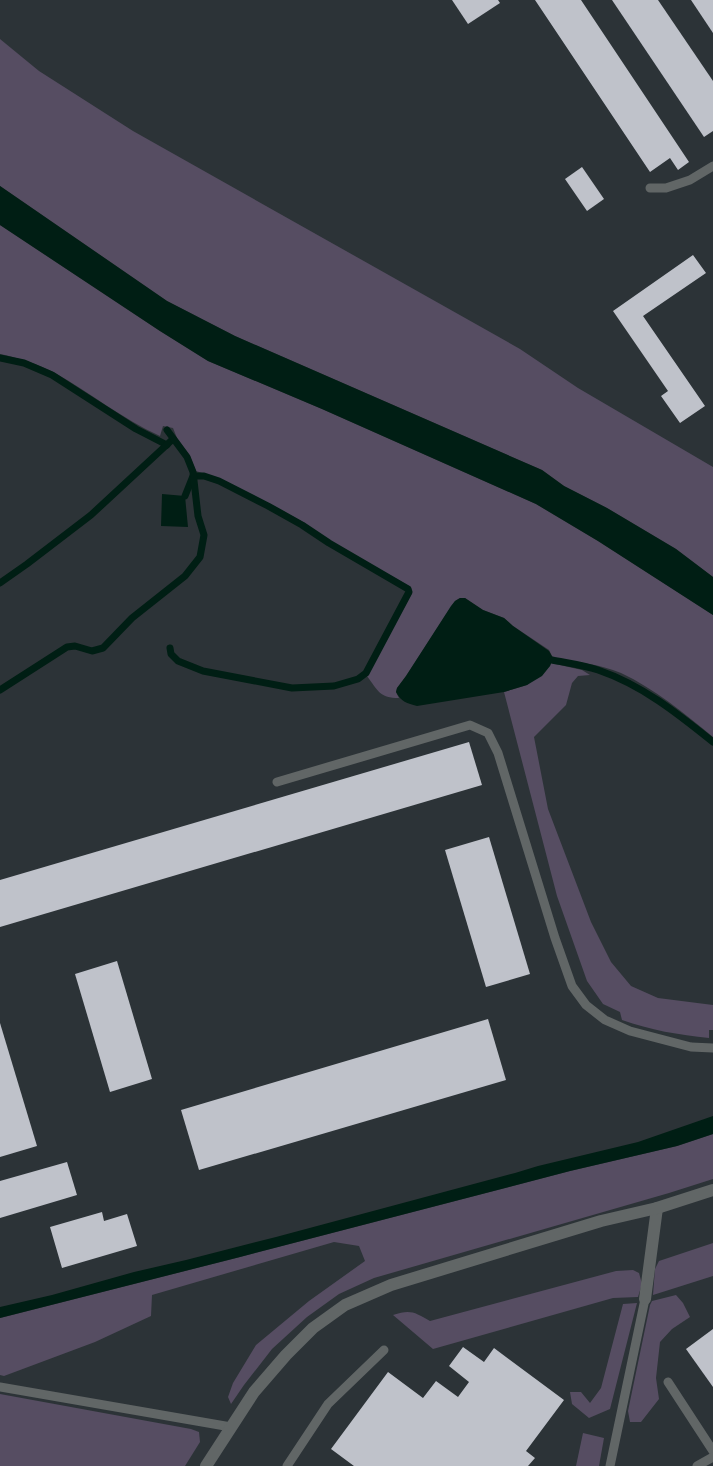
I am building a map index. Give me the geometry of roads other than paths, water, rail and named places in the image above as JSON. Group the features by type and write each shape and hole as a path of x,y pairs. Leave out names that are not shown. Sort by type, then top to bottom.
{"street":[{"path":"206,1466 254,1392 286,1355 313,1328 345,1305 401,1282 601,1221 657,1208 713,1190"},
{"path":"645,1300 657,1208"}],"lane":[{"path":"650,188 666,188 690,180 713,166"},
{"path":"277,782 470,725 488,734 498,752 555,938 572,986 586,1004 604,1020 630,1032 691,1047 713,1048"},
{"path":"610,1466 645,1300"},
{"path":"287,1466 328,1404 384,1350"},
{"path":"668,1382 713,1451"},
{"path":"0,1387 231,1427"},
{"path":"697,1466 713,1457"}],"waterway":[{"path":"0,358 24,363 52,375 136,429 167,445"},
{"path":"0,690 67,647 75,646 92,651 103,648 132,618 185,576 200,557 204,535 198,516 193,472 187,457 167,430"},
{"path":"0,583 91,515 173,439"},
{"path":"170,648 171,654 178,661 203,671 292,688 334,686 358,679 366,673 409,592 408,589 302,525 219,481 204,476 193,476 185,496"},
{"path":"552,660 581,665 614,676 659,701 713,742"}]}
